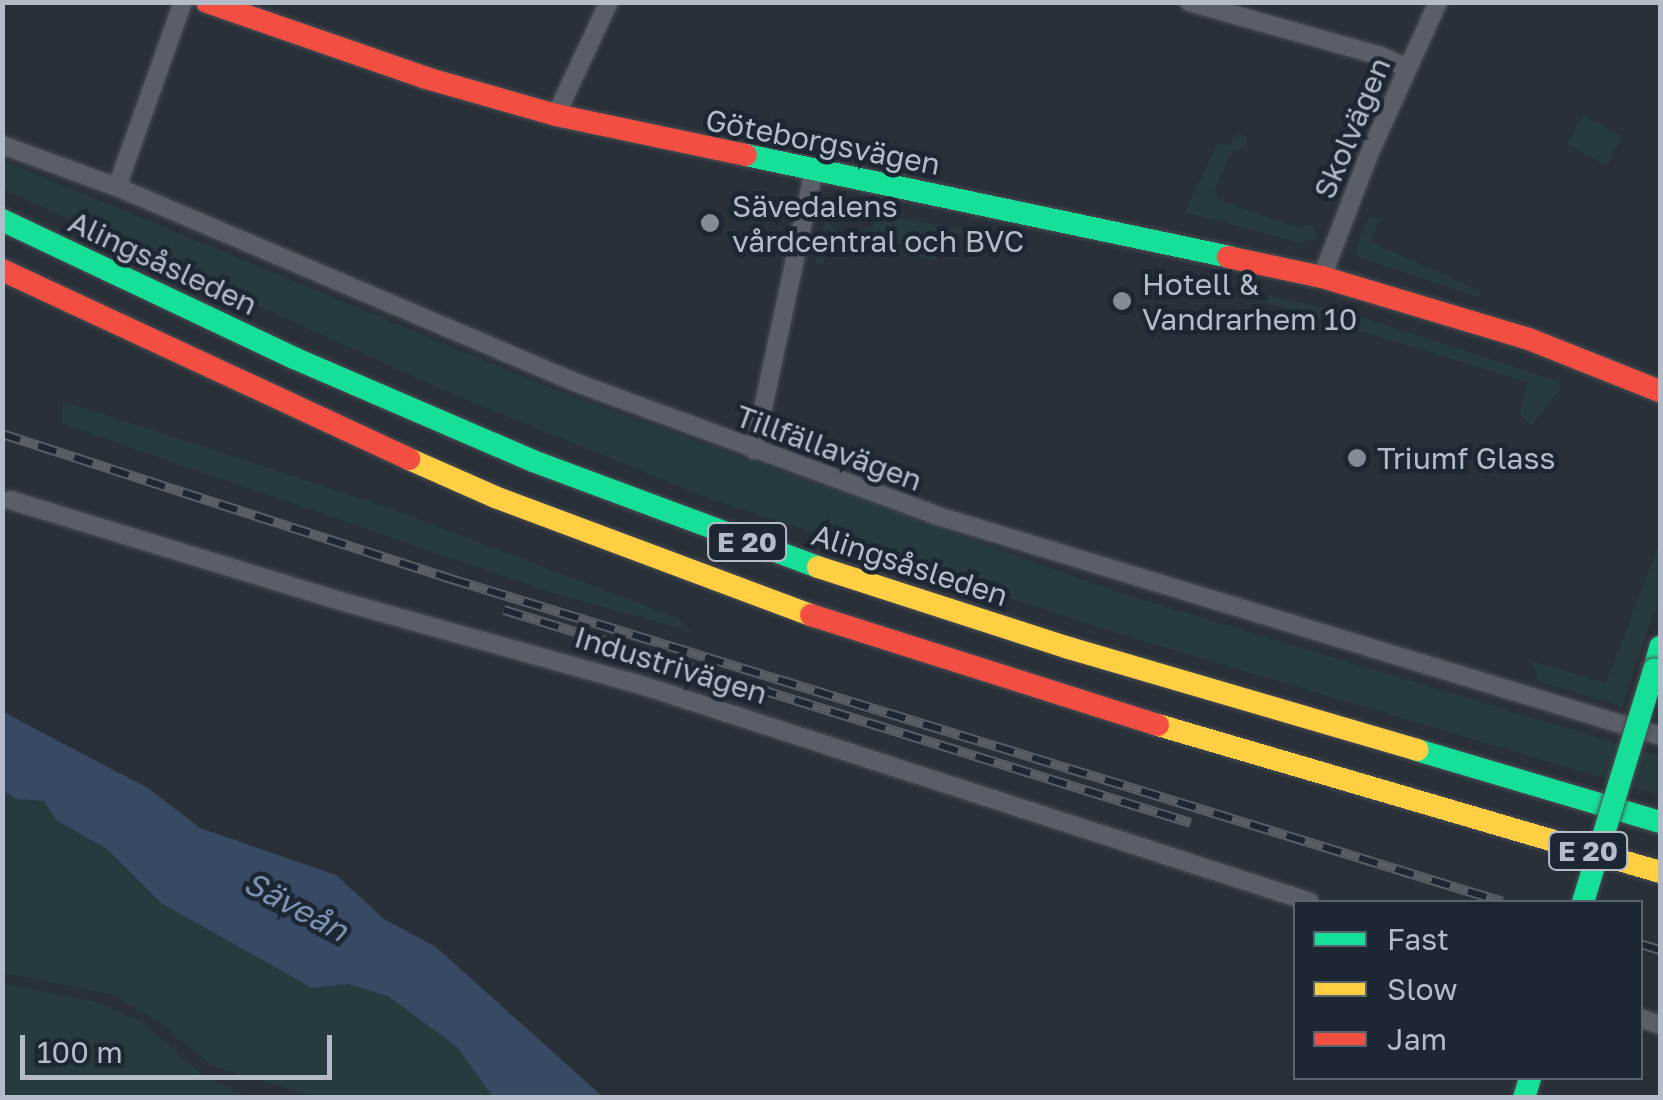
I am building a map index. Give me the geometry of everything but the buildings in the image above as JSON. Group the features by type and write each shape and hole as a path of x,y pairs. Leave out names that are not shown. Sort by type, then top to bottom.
{"main road":[{"name":"Göteborgsvägen","path":"207,2 426,78 556,115 1322,277 1529,339 1660,391"},
{"name":"Alingsåsleden","path":"2,220 328,373 534,461 793,560 1069,648 1660,822"},
{"name":"E 20","path":"2,270 224,376 496,497 749,596 1036,689 1660,872"},
{"path":"1584,900 1660,647"}],"street":[{"path":"117,187 183,2"},
{"path":"556,115 609,2"},
{"path":"1189,2 1381,56 1407,68"},
{"name":"Skolvägen","path":"1322,277 1438,2"},
{"name":"Tillfällavägen","path":"2,144 117,187 576,383 754,450 1064,558 1660,736"},
{"path":"754,450 814,170"},
{"name":"Industrivägen","path":"10,500 332,598 638,684 1304,900"}],"green space":[{"path":"1583,115 1622,136 1607,166 1567,144"},
{"path":"1238,134 1247,136 1246,146 1231,153 1214,191 1220,200 1297,227 1313,225 1317,238 1300,243 1185,212 1217,144 1229,145"},
{"path":"3,160 561,392 1127,595 1660,756 1660,795 1113,632 710,499 438,388 3,189"},
{"path":"881,214 980,233 978,237 958,234 944,244 936,260 827,243 824,262 815,266 825,219 839,232 852,234 871,228"},
{"path":"1369,216 1380,218 1371,242 1481,291 1478,297 1358,257 1356,248"},
{"path":"1242,295 1277,297 1365,318 1557,381 1562,387 1531,426 1520,414 1527,382"},
{"path":"63,401 382,505 675,617 693,632 543,590 62,424"},
{"path":"1660,542 1660,594 1622,707 1538,681 1532,661 1606,683"},
{"path":"2,792 17,799 44,801 56,820 107,849 161,903 312,988 347,984 388,996 457,1047 493,1097 316,1097 213,1066 159,1022 110,994 3,973"},
{"path":"3,983 93,1001 141,1021 200,1073 247,1097 3,1097"}],"water":[{"name":"Säveån","path":"3,712 148,788 200,828 336,875 384,919 436,947 603,1097 493,1097 457,1047 388,996 347,984 312,988 161,903 107,849 56,820 44,801 17,799 3,791"}],"railway":[{"path":"2,434 451,579 1496,900"},
{"path":"504,610 1191,823"},
{"path":"1643,945 1660,950"}],"traffic: fast":[{"path":"746,155 1228,257"},
{"path":"2,220 294,358 533,461 818,567"},
{"path":"1654,670 1660,647"},
{"path":"1584,900 1654,670"},
{"path":"1417,750 1660,822"},
{"path":"1524,1098 1529,1080"}],"traffic: slow":[{"path":"409,459 495,497 811,615"},
{"path":"818,567 1069,648 1417,750"},
{"path":"1158,725 1660,872"}],"traffic: jam":[{"path":"207,2 426,78 556,115 746,155"},
{"path":"1228,257 1322,277 1529,339 1660,391"},
{"path":"2,270 409,459"},
{"path":"811,615 1158,725"}],"place":[{"name":"Sävedalens vårdcentral och BVC","path":"710,223"},
{"name":"Hotell & Vandrarhem 10","path":"1122,301"},
{"name":"Triumf Glass","path":"1357,458"}]}
